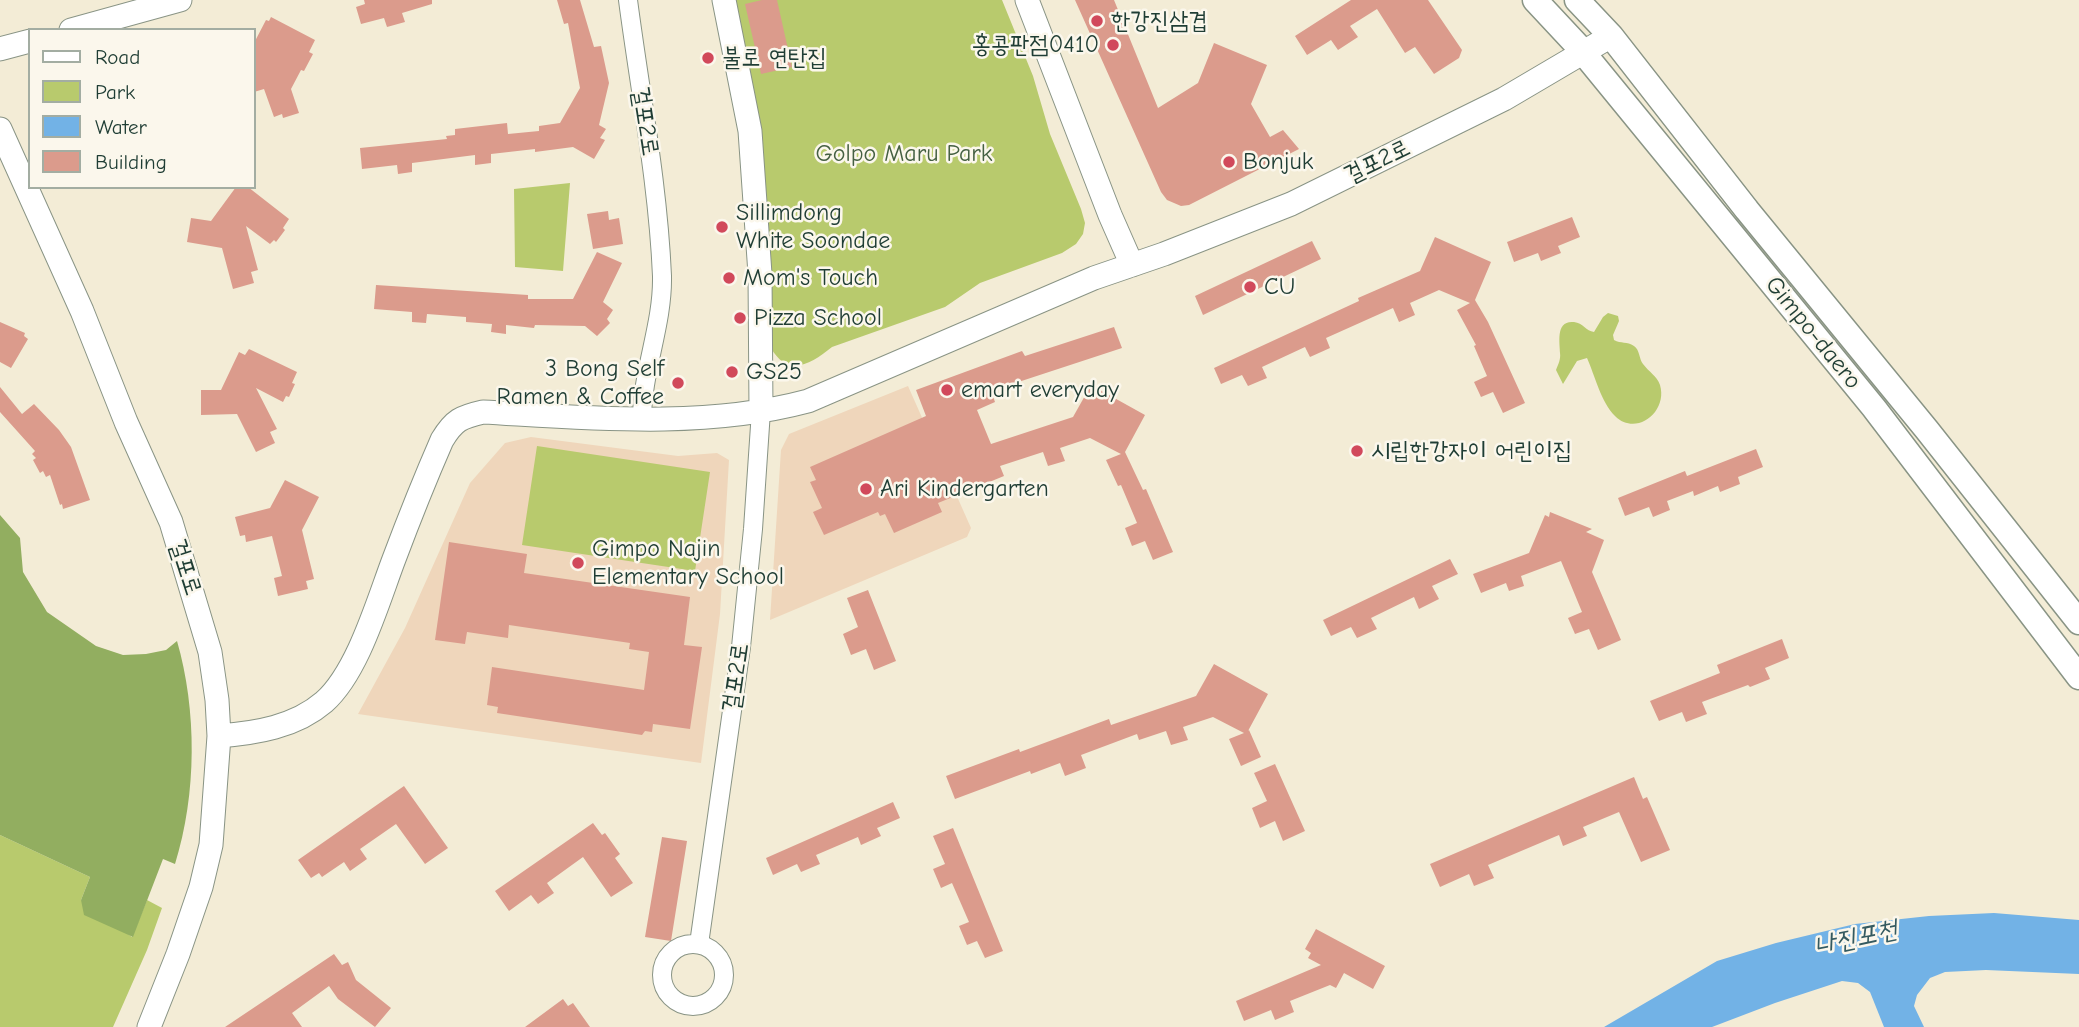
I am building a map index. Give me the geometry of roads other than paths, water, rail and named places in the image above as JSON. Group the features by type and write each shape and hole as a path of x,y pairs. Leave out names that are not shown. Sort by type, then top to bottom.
{"main road":[{"name":"Gimpo-daero","path":"1535,0 1580,48 1874,408 2079,677"},
{"name":"Gimpo-daero","path":"1577,0 1607,32 2079,622"}],"street":[{"path":"78,28 180,0"},
{"name":"걸포2로","path":"628,0 650,146 662,278 659,315 642,414 761,406 802,391 947,332 1088,266 1129,259 1158,243 1291,193 1517,82 1607,32"},
{"name":"걸포2로","path":"699,944 741,647 753,529 761,406 760,274 750,131 724,0"},
{"path":"1027,0 1129,259"},
{"path":"0,49 28,42"},
{"name":"걸포로","path":"0,130 82,311 170,523 210,652 219,736 211,845 201,887 149,1027"},
{"path":"219,736 301,703 319,691 331,674 347,644 437,421 450,407 476,402 642,414"}],"water":[{"name":"나진포천","path":"1994,913 2079,920 2079,974 1986,970 1945,972 1930,978 1917,995 1914,1006 1924,1027 1884,1027 1870,992 1858,983 1842,981 1712,1027 1604,1027 1717,961 1776,943 1855,924 1929,916"}],"place":[{"name":"한강진삼겹","path":"1097,21"},
{"name":"홍콩판점0410","path":"1113,45"},
{"name":"불로 연탄집","path":"708,58"},
{"name":"Bonjuk","path":"1229,162"},
{"name":"Sillimdong White Soondae","path":"722,227"},
{"name":"Mom's Touch","path":"729,278"},
{"name":"CU","path":"1250,287"},
{"name":"Pizza School","path":"740,318"},
{"name":"GS25","path":"732,372"},
{"name":"3 Bong Self Ramen & Coffee","path":"678,383"},
{"name":"emart everyday","path":"947,390"},
{"name":"시립한강자이 어린이집","path":"1357,451"},
{"name":"Ari Kindergarten","path":"866,489"},
{"name":"Gimpo Najin Elementary School","path":"578,563"}],"park label":[{"name":"Golpo Maru Park","path":"904,154"}]}
